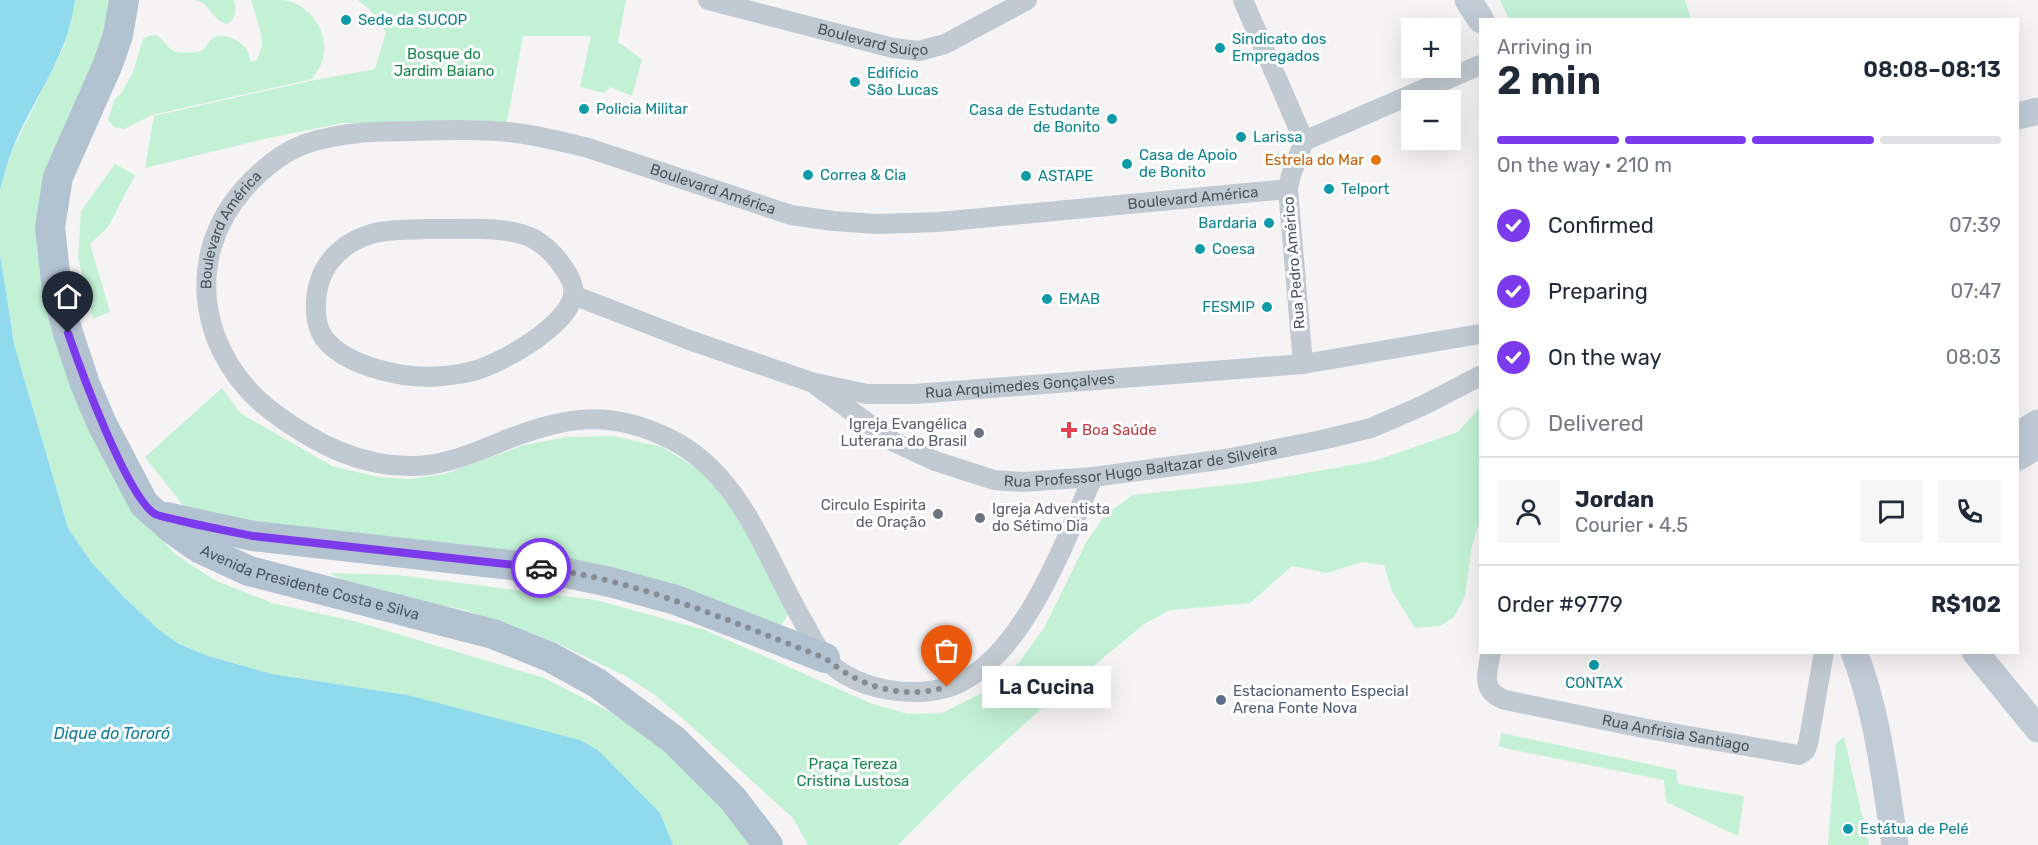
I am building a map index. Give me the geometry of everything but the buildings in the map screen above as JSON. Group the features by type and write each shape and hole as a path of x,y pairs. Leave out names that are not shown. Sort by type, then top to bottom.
{"main road":[{"name":"Avenida Presidente Costa e Silva","path":"124,0 118,35 108,64 58,177 50,227 57,291 85,384 125,471 144,504 172,530 199,548 249,571 493,634 550,657 597,683 674,740 733,799 768,845"},
{"path":"1468,0 1481,18"},
{"path":"2019,116 2038,111"},
{"path":"2019,434 2038,423"},
{"path":"2019,456 2038,445"},
{"path":"155,514 253,536 546,569 610,582 676,600 825,658"},
{"path":"1855,654 1867,694 1895,845"},
{"path":"1977,654 2038,729"}],"street":[{"name":"Boulevard Suiço","path":"708,0 893,48 919,51 945,44 1028,0"},
{"path":"1243,0 1305,141 1479,65"},
{"path":"1480,0 1482,18"},
{"name":"Boulevard América","path":"1093,477 1059,555 1034,601 1009,643 986,666 960,683 933,691 900,692 861,682 841,672 825,658 791,602 741,505 722,477 699,456 670,438 639,426 605,418 575,419 535,428 447,461 419,466 390,466 361,460 334,450 304,434 270,410 242,384 220,352 210,321 205,284 213,240 231,204 263,168 300,146 337,135 378,131 474,130 529,135 585,147 791,215 877,224 939,222 1287,189"},
{"name":"Rua Pedro Américo","path":"1303,364 1287,189 1305,141"},
{"path":"415,230 492,230 513,232 532,239 551,251 561,264 570,277 573,295 569,307 558,321 503,359 474,371 440,376 405,375 371,369 338,351 324,337 316,318 315,294 321,273 335,256 351,243 372,234 415,230"},
{"name":"Rua Arquimedes Gonçalves","path":"573,295 692,341 811,382 867,394 915,394 1303,364 1479,334"},
{"name":"Rua Professor Hugo Baltazar de Silveira","path":"811,382 894,442 934,461 994,480 1023,482 1093,477 1226,459 1322,440 1371,428 1425,405 1479,377"},
{"name":"Rua Anfrisia Santiago","path":"1491,654 1487,680 1489,690 1495,697 1504,700 1648,729 1799,755 1805,751 1808,744 1824,654"}],"green space":[{"path":"75,0 121,0 48,231 137,514 175,554 214,580 272,603 358,622 544,678 624,719 702,776 762,845 673,845 660,813 407,695 272,674 208,656 179,644 158,629 91,562 68,528 14,344 0,254 0,190 12,150 63,49 72,21"},
{"path":"194,0 234,0 234,16 227,24 221,22 204,4"},
{"path":"251,0 292,2 309,13 315,20 323,38 324,48 323,58 312,79 152,115 124,129 114,127 108,120 114,101 133,72 143,39 155,35 172,50 186,53 200,51 213,38 226,36 244,46 251,62 257,60 262,46 261,33"},
{"name":"Bosque do Jardim Baiano","path":"358,0 626,0 618,42 642,59 632,96 610,87 604,93 580,87 591,36 523,36 506,127 343,123 264,139 145,168 154,116 375,69 386,32 369,9"},
{"path":"1500,0 1685,0 1691,18 1509,18"},
{"path":"115,164 135,175 108,227 90,244 110,312 93,319 78,258 81,211"},
{"path":"222,388 240,413 332,466 378,477 409,479 445,474 524,445 567,437 613,436 662,447 713,478 743,521 788,613 783,623 774,625 185,508 145,457"},
{"name":"Praça Tereza Cristina Lustosa","path":"1479,408 1479,524 1472,545 1465,596 1454,617 1440,626 1415,628 1392,591 1384,565 1362,562 1327,573 1292,566 1250,603 1170,610 1144,624 1033,716 966,777 898,845 808,845 793,818 655,695 627,677 557,643 465,610 372,591 353,585 329,573 398,575 596,600 705,630 870,703 908,714 942,713 986,691 1011,673 1044,628 1087,541 1105,515 1133,495 1256,482 1374,461 1458,432"},
{"path":"1501,733 1676,770 1678,784 1744,796 1738,836 1666,802 1664,780 1509,749 1499,746"},
{"path":"1844,737 1869,845 1828,845 1836,744"}],"water":[{"path":"0,0 75,0 58,59 20,131 0,190"},
{"name":"Dique do Tororó","path":"0,254 14,344 68,528 91,562 158,629 179,644 208,656 272,674 407,695 580,740 598,750 660,813 673,845 0,845"}],"way so far":[{"path":"541,568 610,582 676,600 825,658 841,672 861,682 881,688 900,692 933,691 947,687"}],"place":[{"name":"Sede da SUCOP","path":"346,20"},
{"name":"Sindicato dos Empregados","path":"1220,48"},
{"name":"Edifício São Lucas","path":"855,82"},
{"name":"Policia Militar","path":"584,109"},
{"name":"Casa de Estudante de Bonito","path":"1112,119"},
{"name":"Larissa","path":"1241,137"},
{"name":"Estrela do Mar","path":"1376,160"},
{"name":"Casa de Apoio de Bonito","path":"1127,164"},
{"name":"Correa & Cia","path":"808,175"},
{"name":"ASTAPE","path":"1026,176"},
{"name":"Telport","path":"1329,189"},
{"name":"Bardaria","path":"1269,223"},
{"name":"Coesa","path":"1200,249"},
{"name":"EMAB","path":"1047,299"},
{"name":"FESMIP","path":"1267,307"},
{"name":"Boa Saúde","path":"1069,430"},
{"name":"Igreja Evangélica Luterana do Brasil","path":"979,433"},
{"name":"Circulo Espirita de Oração","path":"938,514"},
{"name":"Igreja Adventista do Sétimo Dia","path":"980,518"},
{"name":"CONTAX","path":"1594,665"},
{"name":"La Cucina","path":"947,687"},
{"name":"Estacionamento Especial Arena Fonte Nova","path":"1221,700"},
{"name":"Estátua de Pelé","path":"1848,829"}],"route":[{"path":"68,333 85,384 102,424 144,504 155,514 253,536 541,568"}]}
